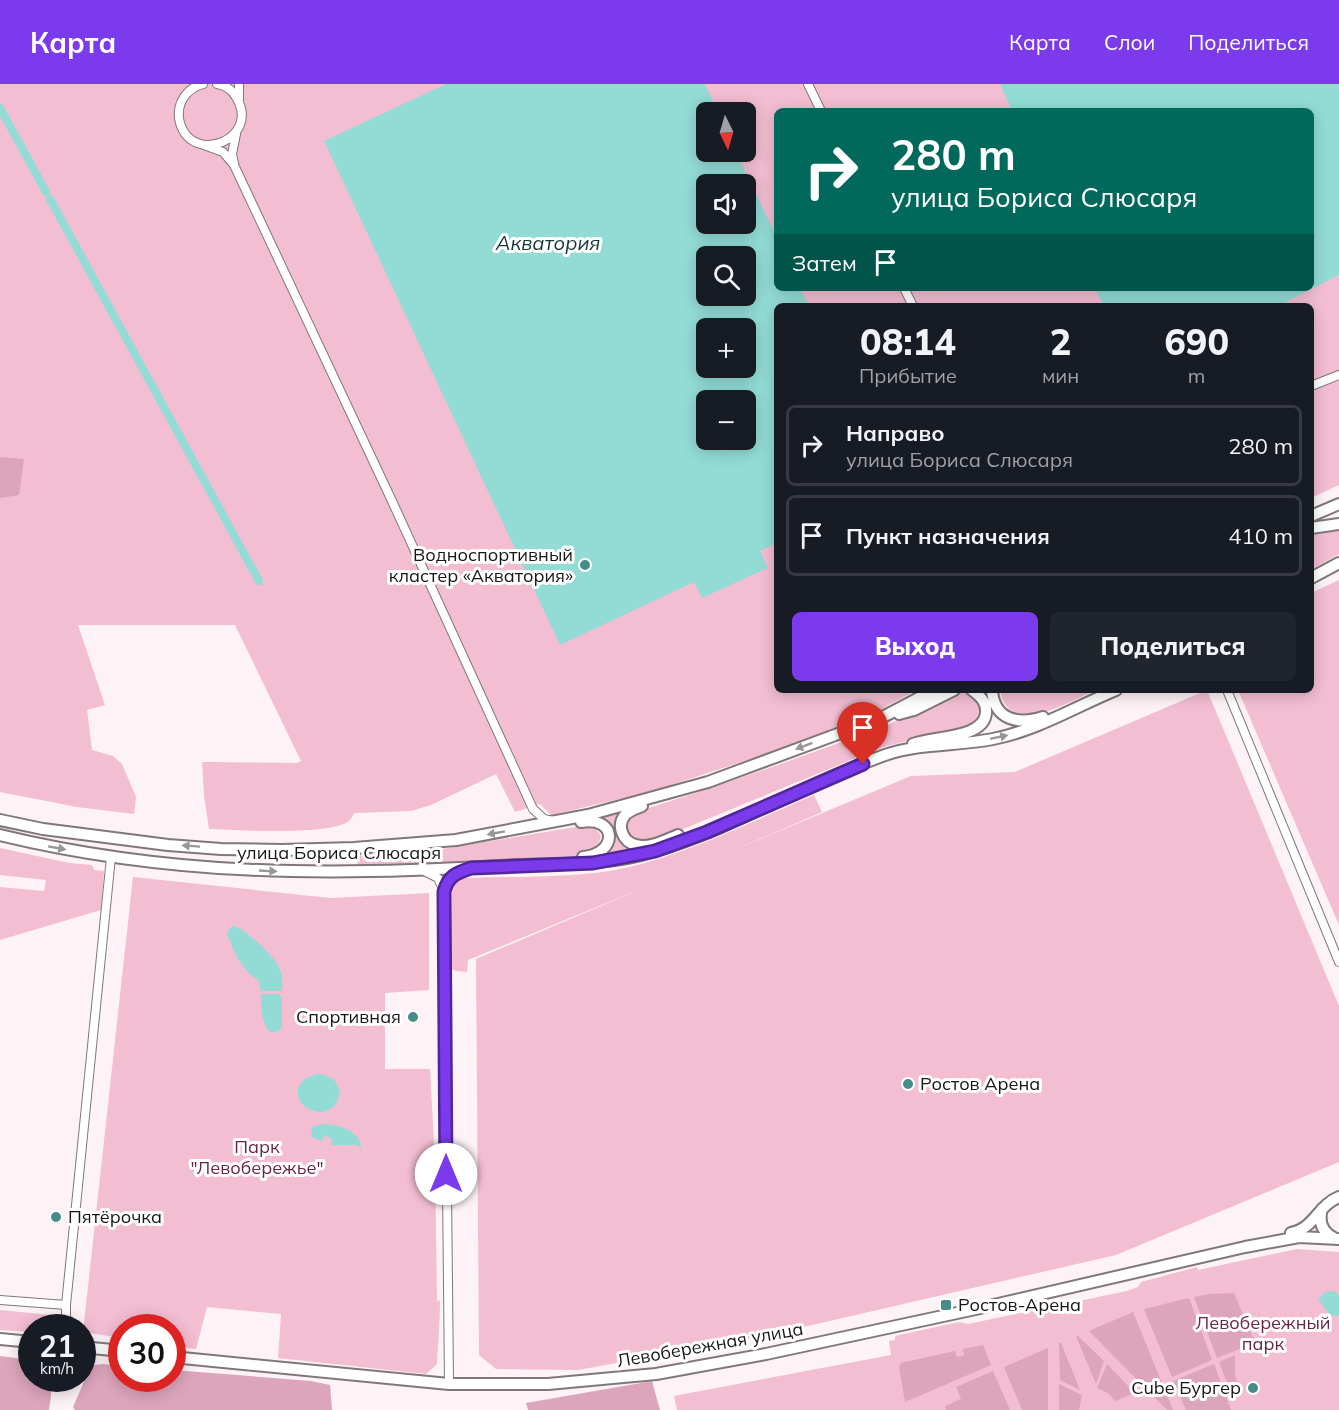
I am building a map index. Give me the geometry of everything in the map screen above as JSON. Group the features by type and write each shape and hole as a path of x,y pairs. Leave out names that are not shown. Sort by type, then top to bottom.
{"main road":[{"path":"1314,515 1339,504"},
{"path":"1314,528 1339,524"},
{"path":"1314,576 1339,563"},
{"name":"улица Бориса Слюсаря","path":"0,820 43,829 168,845 282,850 354,848 456,840 549,823 677,792 881,718 928,693"},
{"path":"881,718 914,710 948,693"},
{"path":"888,754 922,740 964,734 982,725 986,711 981,697 976,693"},
{"path":"992,693 997,708 1010,719 1020,722 1046,716 1090,696 1098,699"},
{"name":"улица Бориса Слюсаря","path":"0,835 39,845 111,857 239,870 354,873 593,863 655,851 707,832 888,754 1012,734 1049,722 1110,693"},
{"path":"677,792 672,797 637,808 625,816 621,823 623,836 629,842 643,846 697,828 707,832"},
{"path":"545,864 553,859 595,855 606,848 609,837 604,826 593,821 553,827 549,823"},
{"name":"Левобережная улица","path":"186,1358 449,1384 549,1384 656,1374 766,1354 973,1310 1245,1247 1299,1232 1312,1222 1322,1208 1339,1197"},
{"path":"1322,1208 1321,1224 1326,1233 1337,1238"},
{"name":"Левобережная улица","path":"1245,1247 1299,1237 1337,1238"},
{"path":"0,1339 18,1341"}],"street":[{"path":"217,84 233,92 240,103"},
{"path":"234,165 233,144 242,116 239,84"},
{"path":"808,84 820,108"},
{"path":"200,85 187,93 181,102 178,113 180,124 194,141 223,152 234,165 392,501 533,809 549,823"},
{"path":"204,145 224,142 238,129"},
{"path":"1314,385 1339,375"},
{"path":"1228,693 1339,962"},
{"path":"519,829 531,816 533,809"},
{"path":"66,1314 111,857"},
{"path":"449,1384 444,892 449,878 454,874 474,868"},
{"path":"423,871 438,878 444,892"},
{"path":"0,1300 66,1305"}],"green space":[{"path":"0,84 1339,84 1339,485 1314,497 1314,303 774,303 774,693 911,693 875,713 762,755 650,792 551,815 540,804 515,812 496,774 431,805 411,811 354,813 349,821 338,826 282,831 209,829 202,762 297,763 301,761 235,625 78,625 105,705 87,710 92,750 113,756 122,764 136,797 134,814 77,807 0,792"},
{"path":"1339,529 1339,554 1314,568 1314,533"},
{"path":"1339,580 1339,925 1239,693 1314,693 1314,592"},
{"path":"968,693 979,701 982,717 968,730 922,737 880,748 671,834 645,842 631,839 624,824 636,812 878,729 955,694"},
{"path":"1001,693 1089,693 1056,708 1027,715 1015,713 1005,705"},
{"name":"Ростов Арена","path":"1200,693 1208,693 1339,1006 1339,1162 1116,1255 769,1335 578,1370 496,1369 479,1355 476,959 648,886 468,960 467,972 451,969 452,892 457,880 566,875 625,868 697,845 814,795 822,812 734,850 911,776 1015,772"},
{"path":"618,810 623,811 619,838 622,843 634,851 608,856 606,854 613,841 606,822 598,817"},
{"path":"582,826 597,831 601,838 595,847 584,856 358,868 356,853 430,851"},
{"path":"0,848 69,863 92,865 94,870 104,871 101,910 0,940 0,887 44,891 46,880 0,875"},
{"name":"Парк \"Левобережье\"","path":"133,877 330,898 429,893 429,990 385,993 385,1069 430,1069 435,1163 437,1302 440,1300 437,1364 426,1374 278,1358 281,1314 207,1307 196,1349 186,1348 186,1314 108,1314 108,1336 96,1334 96,1314 85,1314"},
{"name":"Левобережный парк","path":"1297,1249 1339,1252 1339,1410 677,1410 674,1396 891,1355 889,1341 895,1340 895,1336 959,1322 968,1324 1127,1291 1138,1287 1141,1282 1197,1267 1198,1270"},
{"path":"0,1310 41,1314 18,1314 18,1331 0,1330"}],"shaded area":[{"path":"0,457 24,459 19,495 0,498"},
{"path":"1234,1293 1255,1343 1217,1358 1194,1297"},
{"path":"1189,1298 1212,1360 1172,1377 1144,1309"},
{"path":"1133,1312 1173,1410 1167,1410 1089,1331"},
{"path":"1076,1336 1104,1361 1096,1384"},
{"path":"1059,1343 1061,1343 1080,1390 1060,1380"},
{"path":"983,1345 991,1365 905,1402 899,1367 901,1363 955,1351 957,1357 964,1355 963,1349"},
{"path":"1048,1348 1048,1410 1022,1410 1004,1367"},
{"path":"1235,1355 1235,1375 1239,1387 1230,1391 1219,1362"},
{"path":"0,1356 18,1358 18,1392 51,1392 49,1410 0,1410"},
{"path":"1107,1364 1135,1393 1115,1401 1108,1393 1097,1388"},
{"path":"1214,1364 1231,1410 1186,1410 1173,1381"},
{"path":"96,1365 108,1365 108,1392 186,1392 186,1371 311,1381 330,1385 332,1410 75,1410 73,1407 80,1392 96,1392"},
{"path":"993,1371 1010,1410 946,1410 945,1406 961,1399 956,1387"},
{"path":"652,1381 660,1410 528,1410 526,1403"},
{"path":"1059,1384 1082,1395 1079,1410 1059,1410"}],"water":[{"name":"Акватория","path":"446,84 705,84 713,102 696,102 696,162 741,162 746,174 696,174 696,234 756,234 756,194 774,232 774,291 802,291 808,303 774,303 774,544 760,551 768,568 702,598 694,582 560,645 324,141"},
{"path":"1000,84 1339,84 1339,275 1314,288 1314,108 1011,108"},
{"path":"1096,291 1308,291 1284,303 1102,303"},
{"path":"234,926 253,938 279,966 282,974 282,991 261,991 259,981 242,966 227,934"},
{"path":"261,994 279,994 282,997 282,1028 276,1032 271,1032 264,1022"},
{"path":"317,1074 329,1077 336,1083 339,1090 334,1106 327,1111 318,1112 307,1108 299,1099 298,1091 301,1083"},
{"path":"322,1124 334,1125 353,1132 361,1148 357,1145 331,1145 332,1139 325,1135 322,1141 311,1137 312,1127"},
{"path":"1332,1291 1339,1294 1339,1316 1330,1315 1318,1299 1325,1292"}],"waterway":[{"path":"0,108 46,192"},
{"path":"50,199 259,581"}],"place":[{"name":"Водноспортивный кластер «Акватория»","path":"585,565"},
{"name":"Спортивная","path":"413,1017"},
{"name":"Ростов Арена","path":"908,1084"},
{"name":"Пятёрочка","path":"56,1217"},
{"name":"Ростов-Арена","path":"946,1305"},
{"name":"Cube Бургер","path":"1253,1388"}],"route":[{"path":"446,1174 444,892 449,878 471,868 593,863 655,851 707,832 863,764"}]}
